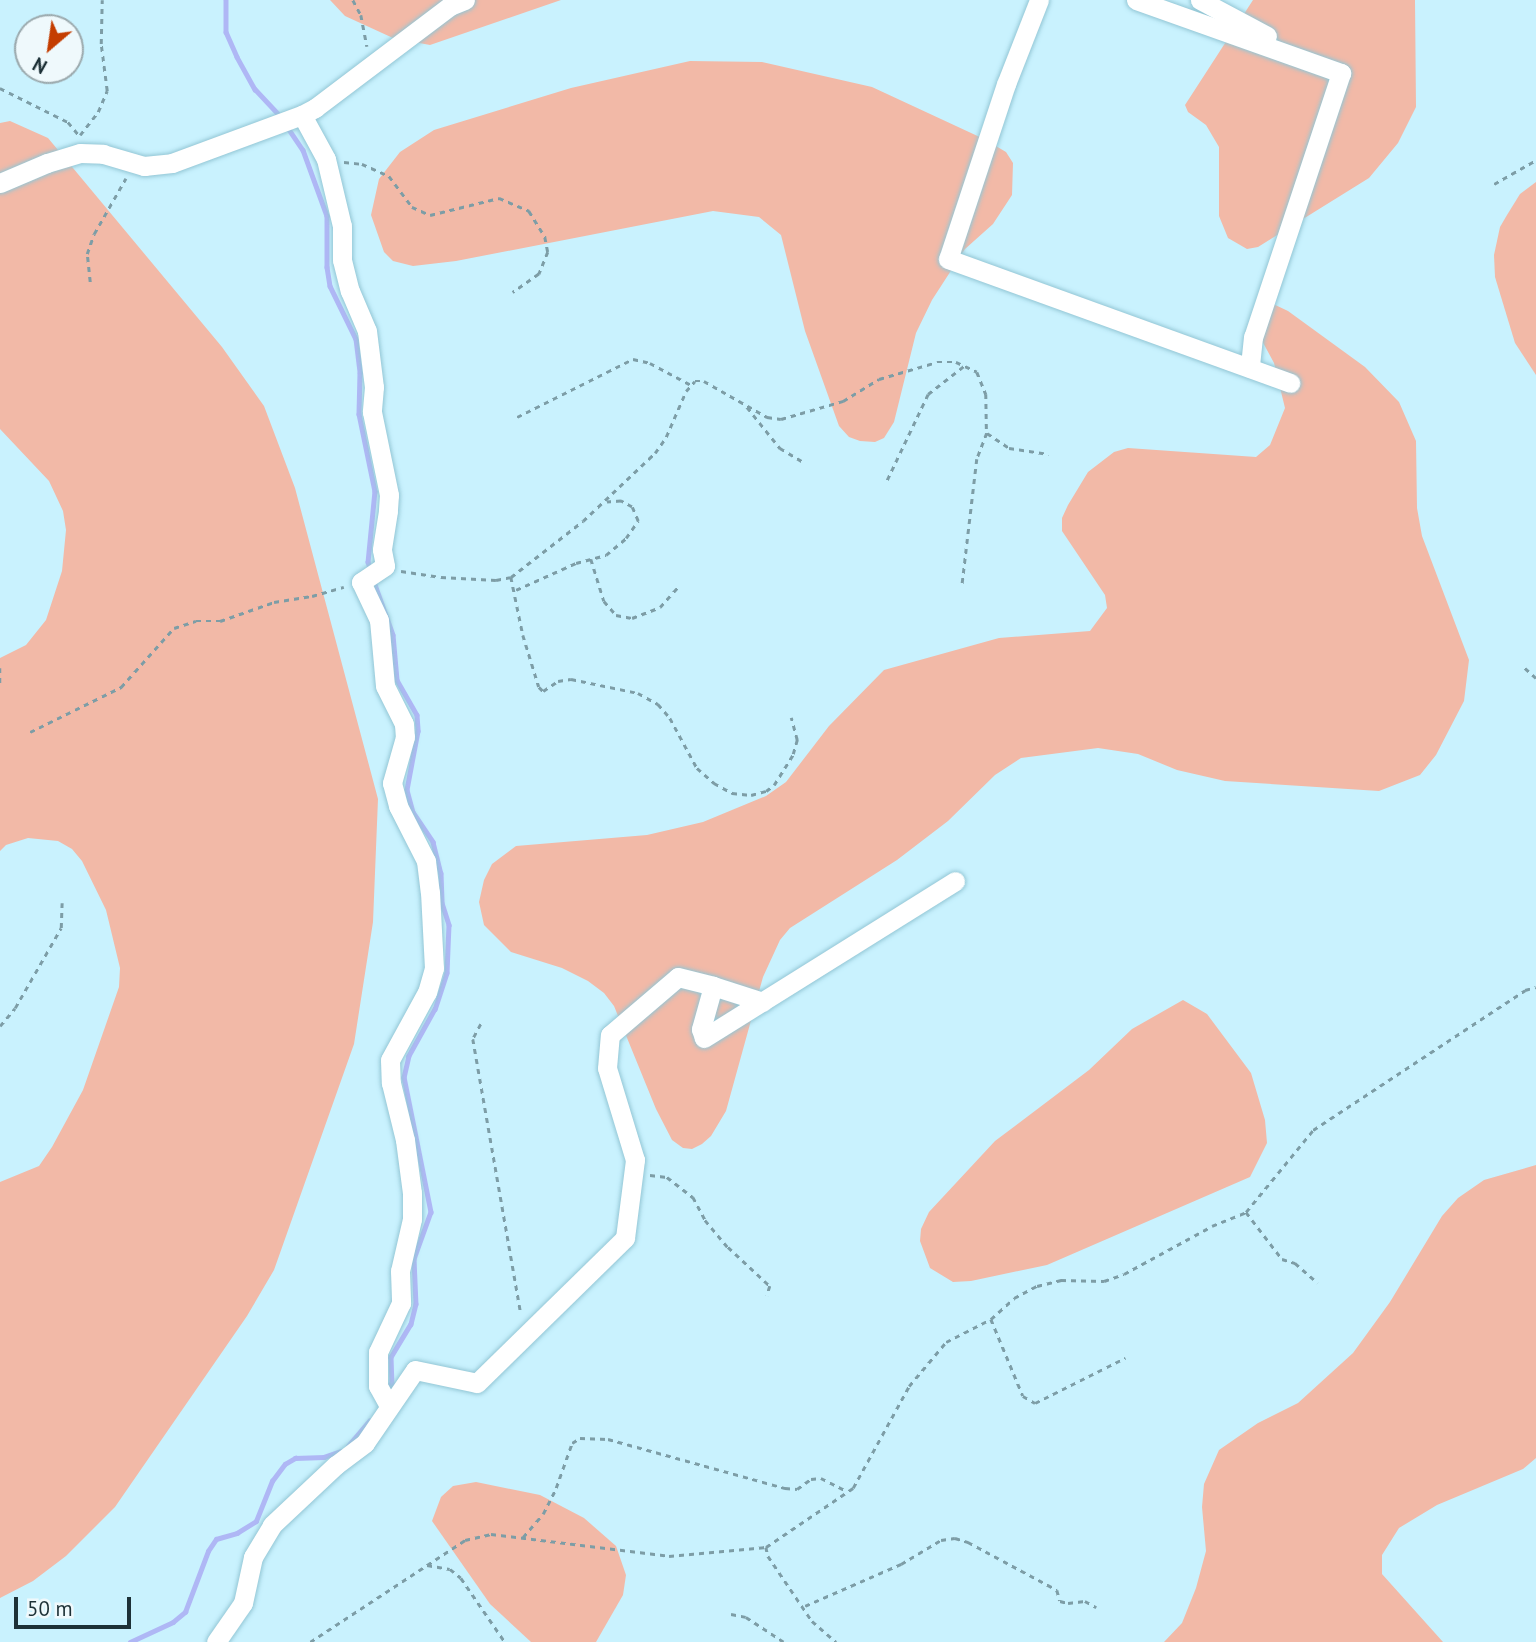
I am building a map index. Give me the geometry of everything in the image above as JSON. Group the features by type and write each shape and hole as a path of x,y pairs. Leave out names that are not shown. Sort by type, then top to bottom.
{"street":[{"path":"0,183 47,163 80,144 138,164 172,163 302,115 450,6 465,0"},
{"path":"1038,0 1006,84 948,259 1290,383"},
{"path":"1136,0 1341,73 1252,337 1250,368"},
{"path":"1200,0 1268,37 1286,54"},
{"path":"302,115 326,159 342,226 342,260 350,291 367,331 375,431 388,495 382,550 385,566 360,582 379,620 383,637 385,686 404,724 405,737 392,783 398,806 426,861 435,968 427,992 390,1060 391,1083 405,1140 412,1193 412,1219 400,1271 401,1303 378,1352 378,1386 388,1406"},
{"path":"713,986 701,1029 704,1038 956,881"},
{"path":"216,1642 243,1603 253,1557 272,1525 336,1465 365,1443 415,1370 477,1383 625,1238 635,1160 607,1068 610,1035 678,977 762,1002"}],"path":[{"path":"80,144 107,91 101,44 102,0"},
{"path":"353,0 361,15 370,66"},
{"path":"0,88 68,122 80,144"},
{"path":"326,159 378,170 396,181 412,207 430,215 499,198 529,211 545,237 548,252 540,274 513,292"},
{"path":"1494,184 1536,160"},
{"path":"90,282 87,254 94,234 120,186 138,164"},
{"path":"517,416 633,359 650,363 691,385"},
{"path":"385,566 441,577 496,580 512,577 605,502 625,478 655,453 695,381 704,381 767,417 780,419 843,401 879,379 915,366 937,362 964,366 977,372 986,394 987,433 977,459 962,586"},
{"path":"887,480 928,394 964,366"},
{"path":"744,405 780,448 803,462"},
{"path":"987,433 1009,448 1049,454"},
{"path":"516,590 606,555 626,538 638,521 632,507 621,501 605,502"},
{"path":"591,559 604,601 616,615 632,618 660,607 678,587"},
{"path":"512,577 523,635 539,687 543,691 558,681 571,679 621,688 648,698 670,718 696,768 713,783 732,793 751,795 766,791 774,785 793,754 797,740 791,718"},
{"path":"30,732 121,687 174,628 196,621 220,621 274,601 313,596 360,582"},
{"path":"0,668 0,686"},
{"path":"1525,668 1536,678"},
{"path":"0,1026 15,1008 61,928 62,903"},
{"path":"310,1642 464,1540 491,1534 669,1556 766,1547 853,1488 909,1386 946,1342 991,1319 1014,1298 1037,1286 1061,1280 1104,1281 1124,1275 1220,1221 1246,1212 1313,1129 1502,1004 1525,990 1536,988"},
{"path":"481,1024 473,1039 520,1312 531,1328"},
{"path":"633,1176 660,1176 684,1187 693,1197 705,1220 728,1247 770,1286 767,1296"},
{"path":"1246,1212 1273,1250 1318,1283"},
{"path":"991,1319 1024,1396 1035,1403 1125,1357"},
{"path":"523,1537 543,1514 556,1488 572,1443 580,1438 608,1439 785,1488 797,1489 811,1479 821,1478 848,1491"},
{"path":"805,1606 901,1564 941,1540 956,1538 1057,1590 1060,1601 1068,1604 1085,1601 1097,1607"},
{"path":"766,1547 768,1556 805,1606 812,1621 836,1642"},
{"path":"427,1565 450,1569 461,1578 505,1642"},
{"path":"731,1614 746,1617 784,1642"}],"shaded area":[{"path":"330,0 561,0 430,45 393,38 345,16"},
{"path":"1253,0 1415,0 1416,107 1398,143 1369,178 1258,247 1247,249 1228,238 1219,216 1219,147 1206,125 1188,112 1185,105"},
{"path":"690,61 762,62 872,87 984,139 1006,152 1013,163 1012,195 993,224 965,249 932,300 916,333 894,422 884,438 875,442 860,441 849,437 839,426 805,331 781,235 759,217 713,211 456,261 413,266 393,261 384,252 371,215 379,179 400,152 434,130 571,88"},
{"path":"10,121 48,138 222,347 264,406 295,488 378,799 373,922 354,1044 274,1270 247,1316 115,1507 66,1556 33,1581 0,1598 0,1182 39,1166 52,1147 83,1090 119,987 120,968 106,910 82,861 72,849 58,841 28,838 6,845 0,851 0,658 26,645 46,620 62,571 66,530 63,511 49,481 0,429 0,123"},
{"path":"1536,182 1536,375 1515,343 1495,277 1494,255 1500,227 1520,194"},
{"path":"1269,302 1288,311 1365,367 1399,402 1416,441 1417,508 1422,536 1469,660 1464,701 1436,755 1420,775 1379,791 1225,781 1177,770 1138,754 1098,748 1021,758 995,775 948,821 897,860 790,928 780,940 763,977 726,1111 711,1136 702,1144 692,1149 683,1148 672,1140 656,1109 614,1006 604,993 588,981 562,968 511,952 484,925 479,902 484,880 492,864 516,846 647,835 703,822 766,796 786,782 829,726 884,670 999,638 1090,631 1107,608 1105,595 1062,531 1062,518 1068,505 1088,472 1114,452 1128,448 1256,457 1270,445 1285,408 1274,363 1254,326"},
{"path":"1183,1000 1207,1014 1251,1073 1265,1120 1267,1143 1250,1177 1047,1265 971,1281 953,1282 930,1268 920,1241 921,1229 929,1212 995,1141 1089,1070 1132,1029"},
{"path":"1536,1165 1536,1458 1523,1469 1437,1505 1399,1528 1382,1555 1382,1574 1443,1642 1164,1642 1182,1623 1196,1588 1206,1551 1202,1507 1204,1484 1219,1450 1258,1423 1298,1403 1353,1353 1390,1302 1442,1216 1458,1198 1484,1180"},
{"path":"476,1482 540,1495 584,1518 616,1546 626,1575 623,1595 596,1642 531,1642 490,1604 432,1521 441,1497 453,1486"}],"waterway":[{"path":"226,0 226,32 237,57 255,89 282,118"},
{"path":"286,125 303,150 327,216 327,267 330,286 356,339 360,373 359,414 375,491 368,562 371,571"},
{"path":"373,579 393,635 397,680 417,715 418,731 407,790 413,812 433,842 441,873 442,903 449,925 447,973 435,1009 409,1056 404,1077 431,1212 414,1259 416,1304 411,1324 391,1357 392,1383 386,1392"},
{"path":"348,1446 369,1421"},
{"path":"130,1642 173,1622 185,1612 208,1551 216,1539 237,1533 256,1521 272,1481 285,1464 295,1458 324,1457 341,1451"}]}
